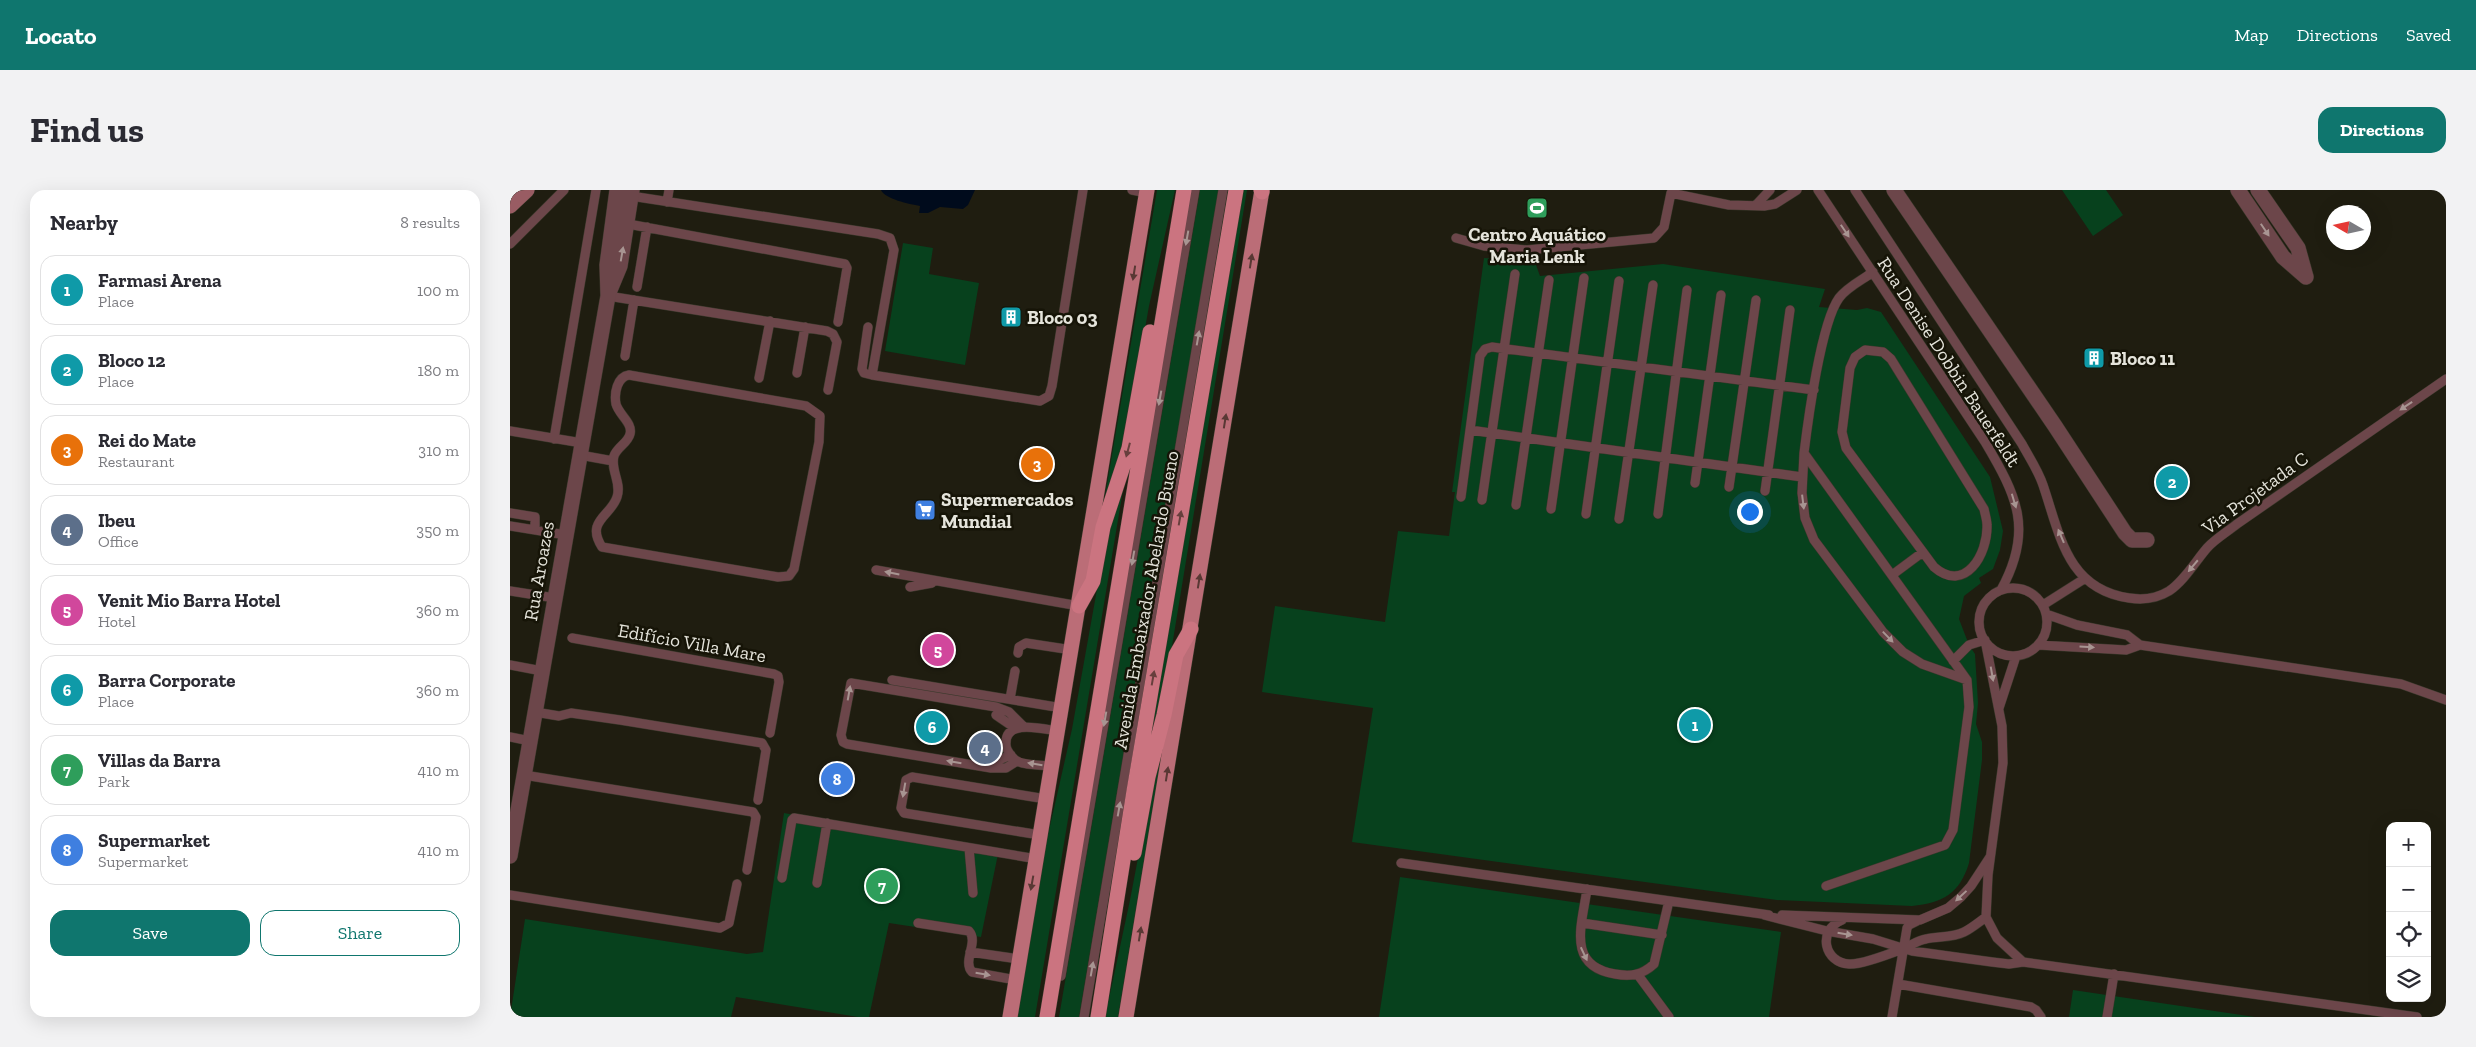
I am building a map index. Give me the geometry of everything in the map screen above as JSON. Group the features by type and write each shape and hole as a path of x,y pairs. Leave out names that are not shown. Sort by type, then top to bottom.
{"highway":[{"name":"Avenida Embaixador Abelardo Bueno","path":"1047,1017 1184,190"},
{"name":"Avenida Embaixador Abelardo Bueno","path":"1098,1017 1134,791 1236,190"},
{"path":"1079,606 1093,581 1103,527 1129,448 1151,329 1171,267"},
{"path":"1112,934 1128,891 1148,777 1164,715 1176,655 1191,630"}],"main road":[{"path":"510,206 528,190"},
{"path":"1010,1017 1072,650 1142,191"},
{"path":"1126,1017 1262,191"}],"street":[{"path":"1894,190 2055,426 2125,533 2132,540 2147,540"},
{"path":"2238,190 2283,257 2306,278 2298,248 2258,190"},
{"name":"Rua Aroazes","path":"510,856 609,295 620,266 628,224 627,192"},
{"name":"Rua Aroazes","path":"609,295 607,265 627,192"}],"lane":[{"path":"510,244 564,190"},
{"path":"554,438 596,190"},
{"path":"667,202 669,190"},
{"path":"868,327 862,369 864,372 1032,401 1045,400 1052,386 1083,190"},
{"path":"1054,1017 1196,190"},
{"path":"1084,1017 1223,190"},
{"path":"1756,205 1770,190"},
{"path":"1456,238 1484,246 1527,250 1654,238 1664,226 1671,191 1729,205 1756,205 1775,204 1797,190"},
{"name":"Rua Denise Dobbin Bauerfeldt","path":"1818,190 1985,442 2009,486 2016,508 2020,536 2016,558 2002,590"},
{"name":"Rua Denise Dobbin Bauerfeldt","path":"1855,190 2022,444 2042,482 2054,520 2071,561 2084,579"},
{"path":"627,192 667,202 878,234 890,238 894,250 872,374"},
{"path":"628,224 845,264 847,268 838,322"},
{"path":"638,287 647,227"},
{"path":"1873,272 1843,294 1834,309 1814,390 1804,454 1802,493 1809,529 1883,632 1903,652 1922,664 1967,680"},
{"path":"1482,500 1515,274"},
{"path":"1550,510 1584,278"},
{"path":"1516,505 1549,280"},
{"path":"1586,514 1619,281"},
{"path":"1619,519 1653,285"},
{"path":"1658,514 1687,290"},
{"path":"609,295 826,331 836,338 828,390"},
{"path":"1695,483 1721,295"},
{"path":"625,356 634,300"},
{"path":"1729,487 1756,300"},
{"path":"1765,491 1790,310"},
{"path":"759,378 770,321"},
{"path":"797,373 805,327"},
{"path":"1461,497 1480,356 1485,349 1492,347 1503,348 1814,390"},
{"path":"1865,350 1884,352 1891,359 1984,509 1988,524 1985,541 1980,556 1963,575 1952,577 1943,575 1923,552 1846,448 1842,432 1850,368 1855,357 1865,350"},
{"path":"624,376 806,406 820,416 819,442 792,574 786,577 602,547 597,537 597,528 600,519 618,495 612,470 613,460 616,450 630,437 631,432 630,426 616,404 618,382 624,376"},
{"name":"Via Projetada C","path":"2084,579 2096,589 2117,596 2145,600 2168,591 2189,571 2208,547 2236,524 2446,379"},
{"path":"1470,430 1802,477"},
{"path":"510,431 554,438 613,460"},
{"path":"1804,454 1967,680 1969,708 1950,838 1945,845 1826,886"},
{"path":"510,513 535,517 535,530"},
{"path":"510,526 566,535"},
{"path":"1892,575 1923,552"},
{"path":"876,570 1079,606"},
{"path":"2045,610 2084,579"},
{"path":"910,586 942,582"},
{"path":"2023,962 1997,938 1986,917 1985,902 1990,857 2003,764 1999,708 1985,640 1980,629 1980,617 1987,600 2002,590 2020,588 2030,592 2045,610 2077,625 2128,635 2140,645"},
{"path":"510,591 555,598"},
{"path":"1985,640 1999,652 2016,656 2028,652 2038,645 2046,631 2045,610"},
{"name":"Edifício Villa Mare","path":"572,638 774,674 778,676 779,682 770,733"},
{"path":"1953,660 1968,645 1985,640"},
{"path":"1018,653 1019,647 1026,643 1072,650"},
{"path":"2038,645 2126,650 2140,645 2401,684 2446,700"},
{"path":"1999,708 2016,656"},
{"path":"510,665 542,671"},
{"path":"1010,699 1015,671"},
{"path":"892,680 1062,708"},
{"path":"1014,758 1006,768 991,768 847,744 841,735 851,683 996,707 1009,712 1019,727"},
{"path":"535,712 559,716 571,713 762,743 766,750 758,800"},
{"path":"996,714 1019,727 1058,731"},
{"path":"1014,758 1007,750 1006,740 1019,727"},
{"path":"510,738 530,740"},
{"path":"988,760 1014,758 1053,766"},
{"path":"524,775 753,812 756,817 747,870"},
{"path":"1040,835 904,813 901,808 906,780 912,777 1046,799"},
{"path":"782,878 792,818 1036,858"},
{"path":"817,883 827,823"},
{"path":"969,848 973,893"},
{"path":"1892,1017 1909,925 1948,908 1971,886 1990,857"},
{"path":"1401,863 1764,915 1827,931 1873,938 1904,948 1992,962 2009,964 2023,962 2114,974 2361,1013 2417,1017"},
{"path":"510,895 720,928 730,923 737,884"},
{"path":"1587,890 1580,947 1584,959 1601,972 1638,975 1654,964 1669,901"},
{"path":"1764,915 1920,920"},
{"path":"1845,918 1830,925 1827,931 1826,944 1829,952 1841,963 1852,964 1904,948 1918,941 1959,934 1986,917"},
{"path":"918,923 969,932 972,938 968,966 972,972 1016,980"},
{"path":"1582,923 1662,934"},
{"path":"970,952 1019,959"},
{"path":"2107,1017 2114,974"},
{"path":"1638,975 1669,1017"},
{"path":"1898,984 2031,1007 2041,1017"}],"green space":[{"path":"1157,190 1175,190 1149,306 1124,447 1104,502"},
{"path":"1200,190 1219,190 1079,1017 1059,1017"},
{"path":"1243,190 1247,190 1163,701 1152,730"},
{"path":"2062,190 2106,190 2123,215 2093,236"},
{"path":"903,243 933,248 929,274 979,283 965,365 885,351"},
{"path":"1484,258 1535,262 1540,276 1663,264 1825,289 1819,307 1857,310 1867,308 1881,312 1990,477 2003,531 2000,550 1993,569 1979,578 1981,583 1964,596 1959,619 1969,645 1975,654 1978,703 1976,724 1982,742 1982,760 1969,863 1961,882 1949,895 1923,905 1912,906 1777,900 1352,842 1373,708 1262,692 1275,606 1385,622 1398,531 1449,536 1455,492 1452,492"},
{"path":"1124,484 1035,1017 1016,1017 1047,839 1072,729 1106,539"},
{"path":"1162,752 1118,1017 1105,1017 1157,758"},
{"path":"784,813 998,854 981,937 889,923 869,1017 858,1017 736,997 731,1017 510,1017 525,919 747,954 763,952"},
{"path":"1400,877 1781,932 1769,1017 1379,1017"},
{"path":"2073,990 2255,1017 2069,1017"}],"water":[{"path":"881,190 975,190 968,205 963,209 940,207 928,213 919,213 920,206 887,196"}],"place":[{"name":"Centro Aquático Maria Lenk","path":"1537,208"},
{"name":"Bloco 03","path":"1011,317"},
{"name":"Bloco 11","path":"2094,358"},
{"name":"Rei do Mate","path":"1037,464"},
{"name":"Bloco 12","path":"2172,482"},
{"name":"Supermercados Mundial","path":"925,510"},
{"name":"Venit Mio Barra Hotel","path":"938,650"},
{"name":"Farmasi Arena","path":"1695,725"},
{"name":"Barra Corporate","path":"932,727"},
{"name":"Ibeu","path":"985,748"},
{"name":"Supermarket","path":"837,779"},
{"name":"Villas da Barra","path":"882,886"}]}
